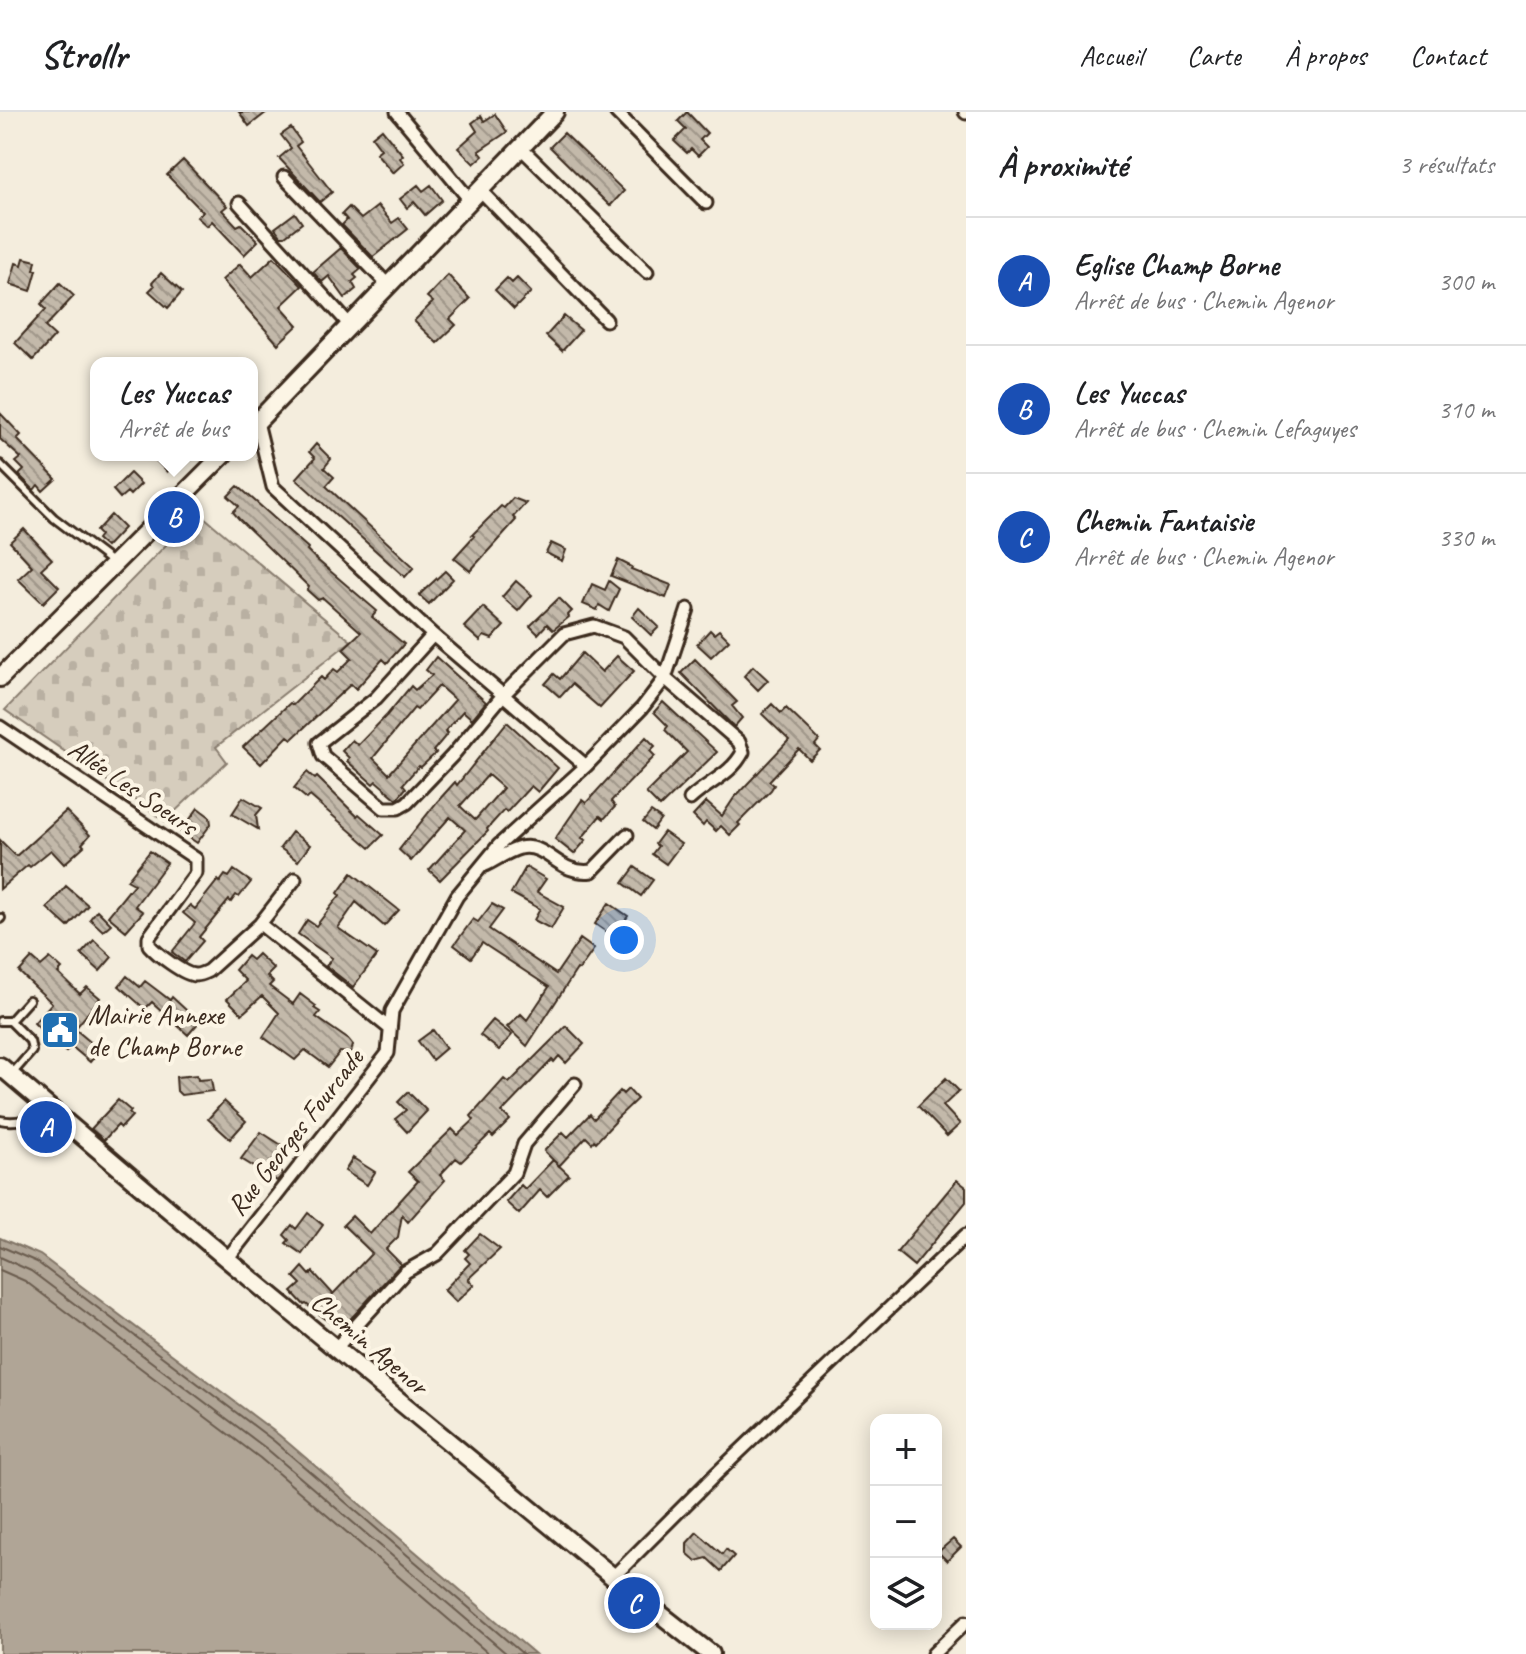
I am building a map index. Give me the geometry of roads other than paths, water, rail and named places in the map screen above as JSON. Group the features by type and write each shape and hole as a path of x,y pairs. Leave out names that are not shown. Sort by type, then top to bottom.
{"main road":[{"path":"258,420 554,112"},
{"path":"0,678 217,461"},
{"name":"Chemin Agenor","path":"5,1071 227,1259 711,1654"}],"street":[{"path":"397,112 475,195 606,320"},
{"path":"616,112 706,203"},
{"path":"521,148 647,272"},
{"path":"284,177 387,284"},
{"path":"239,203 349,324"},
{"path":"258,437 273,487 433,635 586,766"},
{"name":"Rue Georges Fourcade","path":"227,1259 388,1053 392,1011 457,896 499,845 586,766 642,708 665,678 688,609"},
{"path":"433,635 376,698 319,743 323,756 384,808 398,808 407,803 452,756 503,695 564,634 594,626 624,637 742,747 741,757 722,778 707,783 690,799"},
{"name":"Allée Les Soeurs","path":"0,727 196,859 196,873 149,937 149,945 157,953 190,975 197,976 208,971 260,924 295,879"},
{"path":"481,867 519,848 531,848 541,851 563,868 583,873 592,871 627,835"},
{"path":"260,924 389,1028"},
{"path":"336,1348 405,1272 437,1254 514,1173 524,1144 575,1084"},
{"path":"613,1577 737,1453 966,1235"},
{"path":"933,1654 966,1622"}],"lane":[{"path":"0,464 54,518 113,563"},
{"path":"10,1021 29,1000"},
{"path":"0,1021 10,1021 30,1041 32,1051 5,1071"},
{"path":"0,1120 29,1119 49,1108"}],"water":[{"path":"0,1238 40,1255 279,1435 535,1654 0,1654"}],"place":[{"name":"Les Yuccas","path":"174,517"},
{"name":"Mairie Annexe de Champ Borne","path":"60,1030"},
{"name":"Eglise Champ Borne","path":"46,1127"},
{"name":"Chemin Fantaisie","path":"634,1603"}]}
